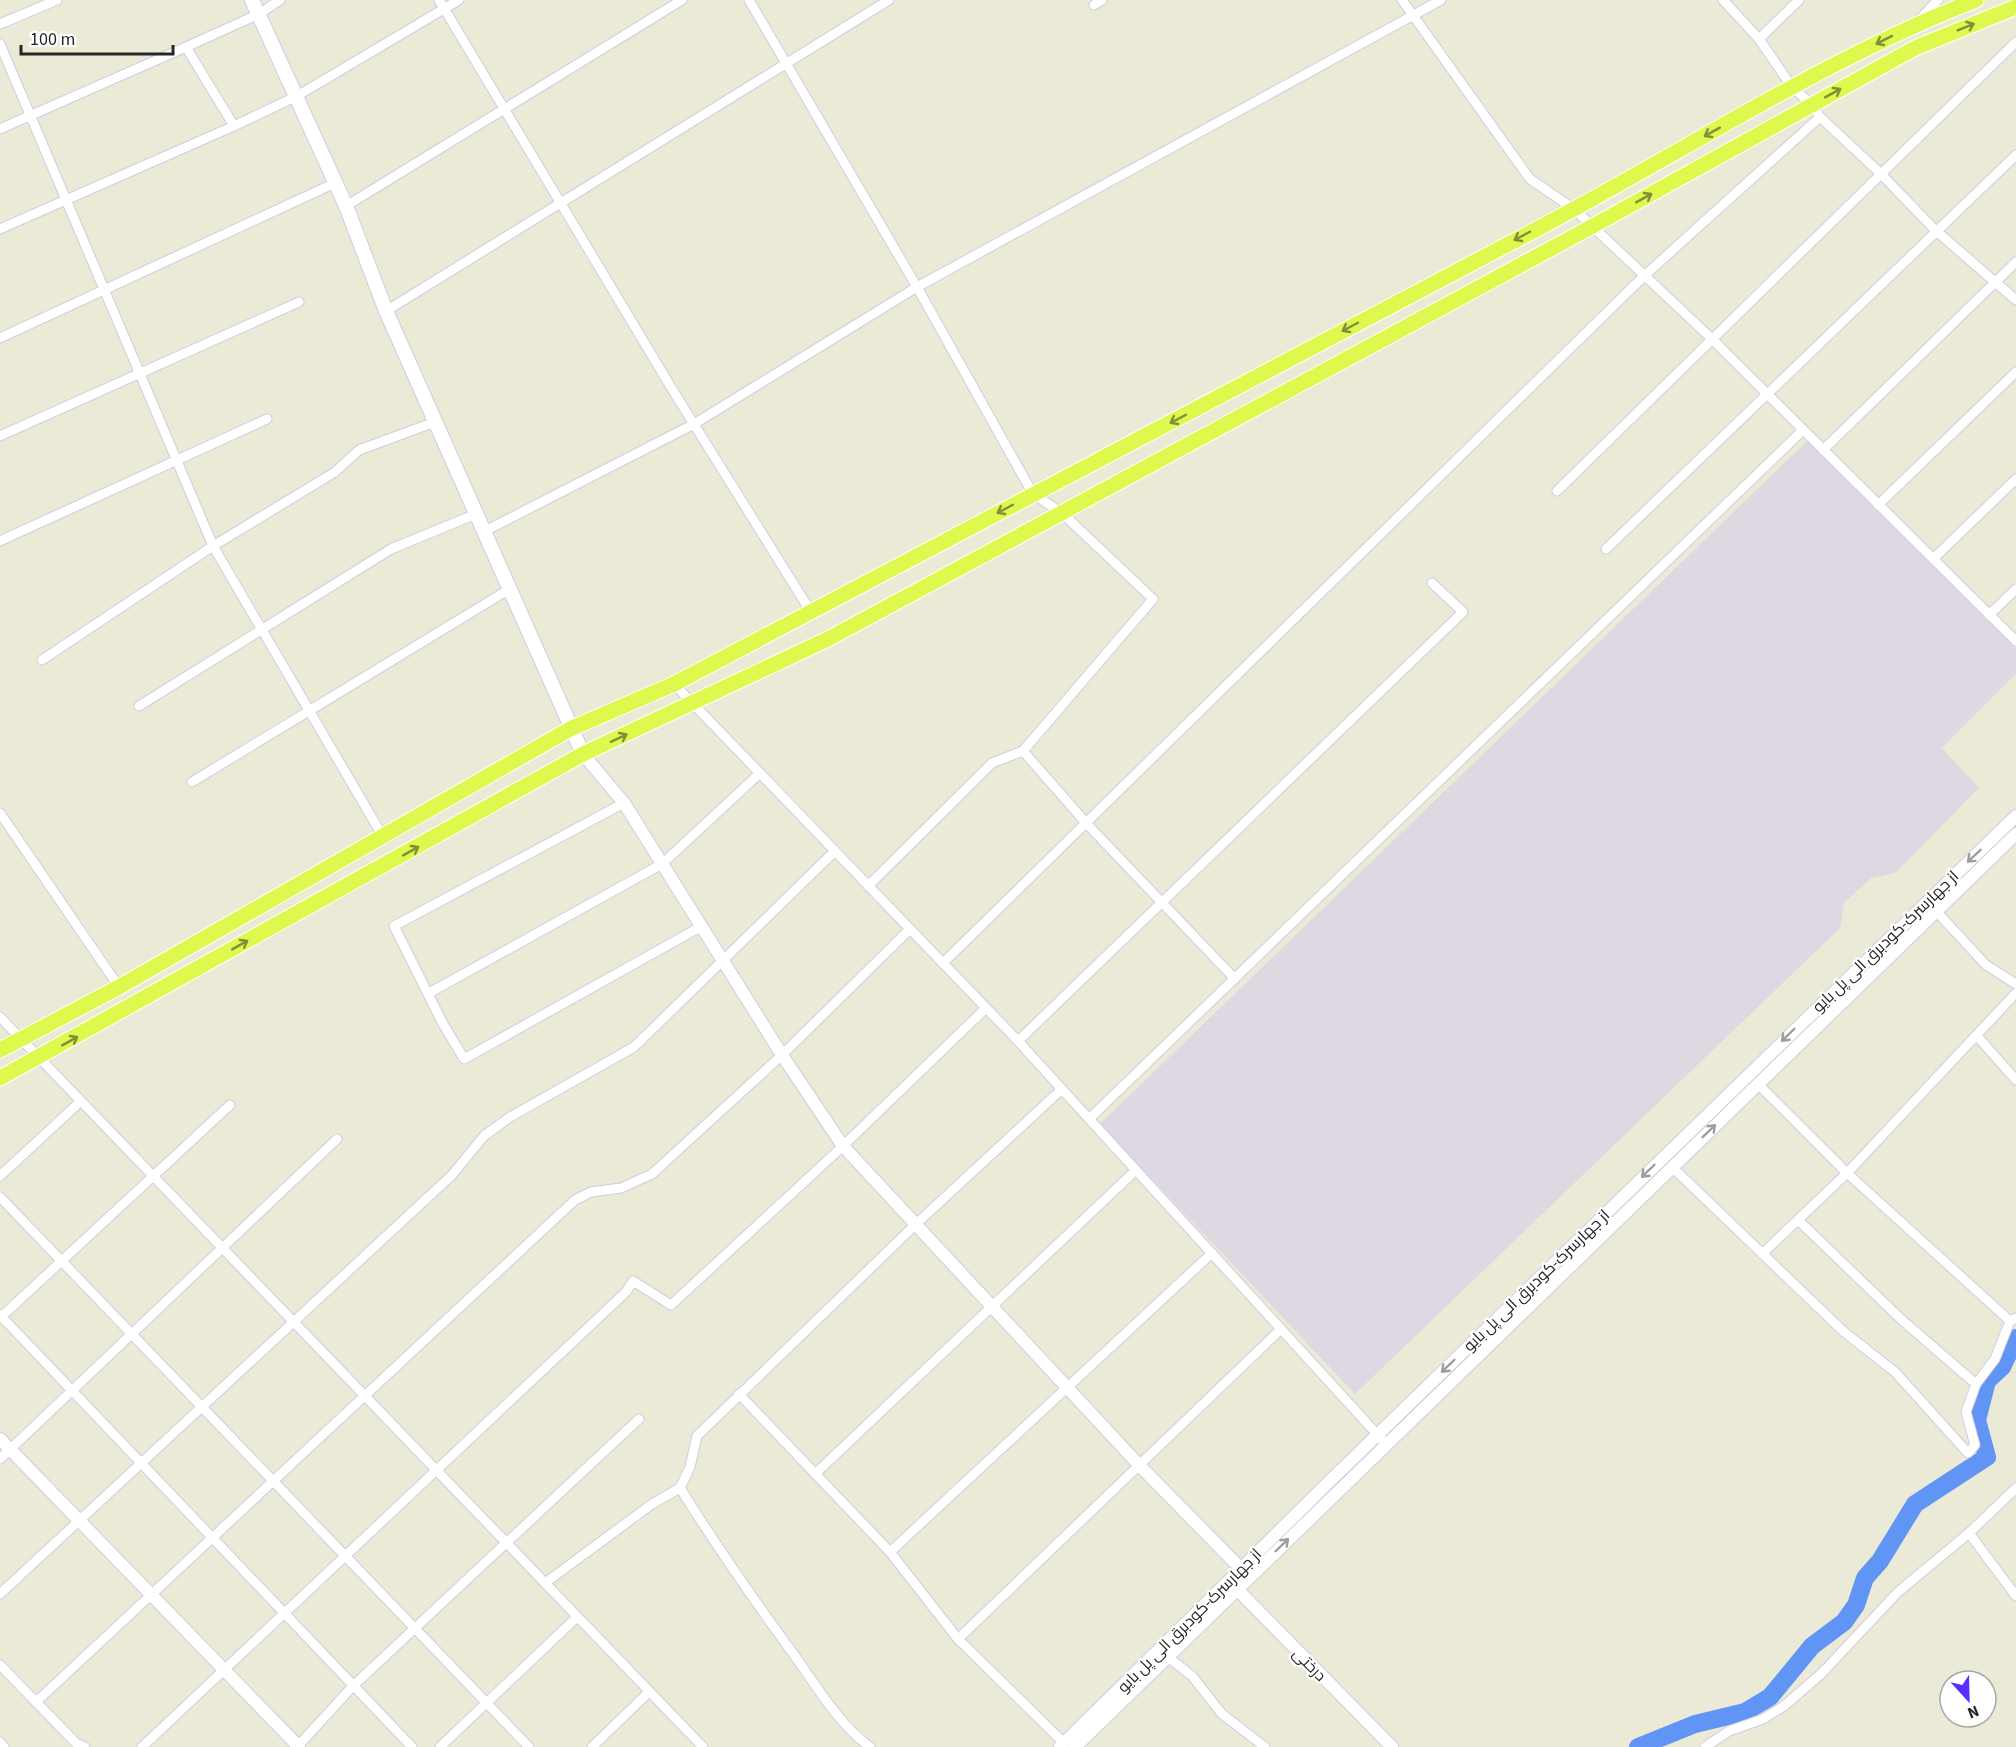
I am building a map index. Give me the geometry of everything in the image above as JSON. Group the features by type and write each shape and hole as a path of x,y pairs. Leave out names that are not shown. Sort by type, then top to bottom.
{"main road":[{"path":"252,0 346,206 386,311 485,531 508,590 570,729 584,754"},
{"path":"0,1050 119,987 570,729 674,684 1574,209 1792,87 1915,24 1976,0"},
{"path":"0,1078 584,754 828,639 1593,226 1816,111 1915,48 2016,7"}],"street":[{"path":"0,24 57,0"},
{"path":"0,129 259,14 280,0"},
{"path":"439,0 694,424 811,612"},
{"path":"0,229 297,96 459,0"},
{"path":"346,206 682,0"},
{"path":"749,0 917,287 1033,494 1062,513 1154,599 1023,751 992,763 868,886"},
{"path":"386,311 889,0"},
{"path":"1402,0 1530,178 1574,209 1712,339 2016,641"},
{"path":"485,531 694,424 917,287 1441,0"},
{"path":"1723,0 1759,39 1792,87 1935,230 2016,300"},
{"path":"1759,39 1799,0"},
{"path":"1915,24 1938,0"},
{"path":"1557,491 2016,42"},
{"path":"0,44 213,546 382,835"},
{"path":"186,47 234,126"},
{"path":"943,963 1644,276 1816,111"},
{"path":"1606,549 1935,230 2016,155"},
{"path":"0,338 336,183"},
{"path":"1823,450 2016,262"},
{"path":"0,436 299,302"},
{"path":"1878,504 2016,372"},
{"path":"0,541 267,419"},
{"path":"42,660 213,546 334,472 359,450 435,422"},
{"path":"1089,1119 1803,430"},
{"path":"1933,559 2016,479"},
{"path":"140,706 391,549 476,514"},
{"path":"1018,1041 1463,612 1432,583"},
{"path":"1989,615 2016,589"},
{"path":"192,782 508,590"},
{"path":"674,684 1018,1041 1386,1444"},
{"path":"1023,751 1087,824 1235,979"},
{"path":"584,754 624,803 782,1055 843,1146 1139,1465 1245,1573"},
{"path":"429,993 662,864 760,773"},
{"path":"624,803 394,926 464,1059 702,926"},
{"path":"0,813 119,987"},
{"name":"از جهارسرک-کودبرق الی پل بایو","path":"1066,1746 1245,1573 1378,1434 2016,816"},
{"name":"از جهارسرک-کودبرق الی پل بایو","path":"1245,1573 1386,1444 2016,834"},
{"path":"0,1594 452,1175 484,1136 510,1117 634,1047 835,851"},
{"path":"1936,911 1986,964 2014,980"},
{"path":"36,1702 575,1200 591,1192 621,1188 652,1174 782,1055 910,929"},
{"path":"1762,1254 1847,1173 2016,993"},
{"path":"142,1747 626,1292 633,1281 671,1305 843,1146 986,1008"},
{"path":"0,1017 703,1747"},
{"path":"1977,1036 2016,1080"},
{"path":"1672,1167 1843,1331 1895,1372 1968,1453 1975,1445 1966,1412 1976,1384 1995,1359 2013,1320 1847,1173 1758,1084"},
{"path":"545,1583 652,1504 680,1488 690,1467 697,1436 915,1225 1062,1089"},
{"path":"0,1176 81,1101"},
{"path":"230,1105 0,1317 412,1747"},
{"path":"0,1459 70,1390 337,1139"},
{"path":"815,1474 1136,1170"},
{"path":"0,1197 529,1747"},
{"path":"1798,1220 1903,1320 1976,1384"},
{"path":"890,1552 1212,1253"},
{"path":"958,1639 1281,1329"},
{"path":"739,1394 890,1552 958,1639 1066,1746"},
{"path":"0,1439 298,1747 353,1686 639,1419"},
{"path":"680,1488 731,1569 834,1711 856,1736 870,1747"},
{"path":"1705,1747 1729,1731 1763,1719 1784,1706 1822,1673 1898,1592 1969,1533 2016,1488"},
{"path":"1969,1533 2016,1596"},
{"name":"از جهارسرک-کودبرق الی پل بایو","path":"1066,1746 1168,1657 1233,1585"},
{"name":"درختی","path":"1233,1585 1392,1747"},
{"path":"440,1747 577,1617"},
{"path":"1168,1657 1192,1676 1222,1714 1265,1747"},
{"path":"0,1665 77,1746"},
{"path":"592,1747 649,1692"},
{"path":"0,1742 4,1747"}],"shaded area":[{"path":"1807,441 2016,648 2016,674 1942,748 1979,788 1895,873 1871,878 1844,903 1840,928 1355,1394 1100,1124"}],"waterway":[{"path":"1638,1747 1695,1724 1745,1712 1770,1697 1812,1646 1844,1622 1856,1605 1865,1578 1880,1561 1915,1504 1987,1457 1977,1420 1987,1381 2002,1367 2016,1338"}]}
